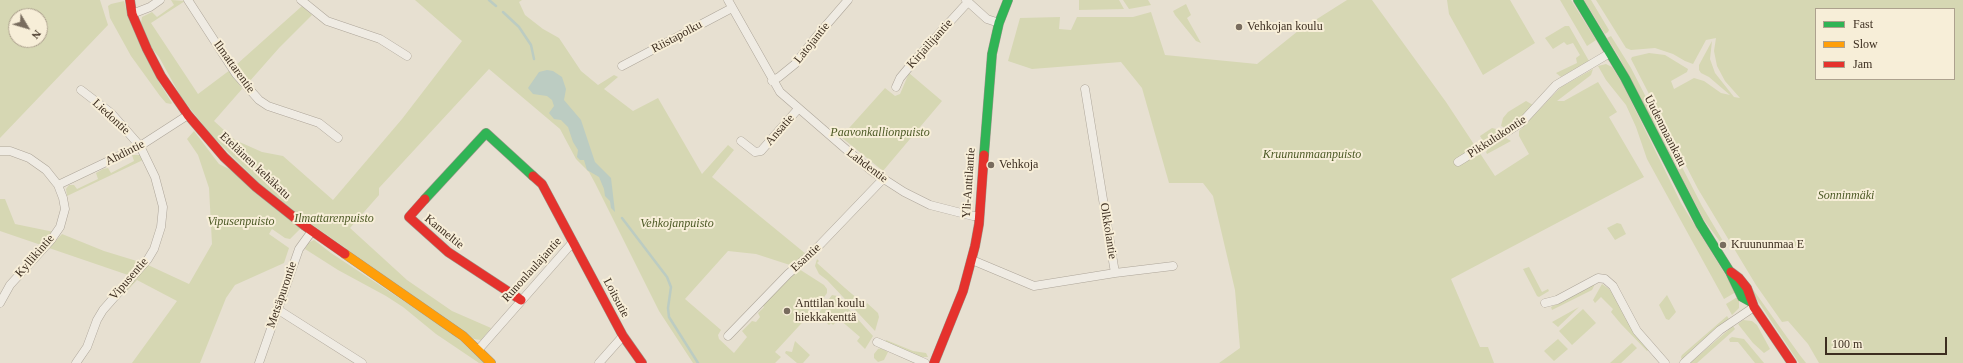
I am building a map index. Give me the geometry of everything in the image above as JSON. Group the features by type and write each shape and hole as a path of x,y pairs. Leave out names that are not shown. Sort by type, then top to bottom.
{"street":[{"name":"Eteläinen kehäkatu","path":"130,0 132,14 154,64 188,115 235,167 256,187 312,231 448,324 479,350 491,363"},
{"path":"132,14 150,7 160,0"},
{"name":"Ilmattarentie","path":"188,0 236,74 259,100 268,106 319,123 338,138"},
{"path":"301,0 327,21 380,39 407,56"},
{"name":"Lahdentie","path":"728,0 772,81 780,92 798,109 883,179 904,192 930,205 973,216 979,216"},
{"name":"Latojantie","path":"772,81 780,77 795,64 848,0"},
{"name":"Yli-Anttilantie","path":"934,363 963,291 972,260 979,216 990,69 999,24 1008,0"},
{"name":"Uudenmaankatu","path":"1578,0 1610,53 1700,224 1730,272 1739,278 1747,288 1753,305 1792,363"},
{"path":"967,1 987,19 999,24"},
{"name":"Kirjailijantie","path":"896,87 900,78 967,1"},
{"name":"Riistapolku","path":"622,66 732,8"},
{"name":"Pikkulukontie","path":"1458,162 1521,123 1556,85 1610,53"},
{"name":"Liedontie","path":"81,90 111,113 140,146"},
{"name":"Olkkolantie","path":"972,260 1034,286 1115,273 1085,90"},
{"name":"Ansatie","path":"740,141 755,152 761,151 798,109"},
{"name":"Ahdintie","path":"58,185 140,146 188,115"},
{"name":"Runonlaulajantie","path":"479,350 573,242 542,184 486,133"},
{"name":"Kanneltie","path":"486,133 409,217 448,252 521,300"},
{"name":"Vipusentie","path":"76,363 87,347 97,320 103,310 148,259 159,236 163,208 155,177 140,146"},
{"path":"0,151 10,151 29,158 46,170 58,185"},
{"name":"Esantie","path":"728,336 788,274 812,253 883,179"},
{"name":"Kyllikintie","path":"0,303 10,285 51,240 60,227 65,209 58,185"},
{"name":"Metsäpurontie","path":"259,363 299,249 312,231"},
{"name":"Loitsutie","path":"573,242 623,336 642,363"},
{"path":"1115,273 1122,274 1173,266"},
{"path":"1544,303 1557,300 1598,278 1606,279 1613,286 1637,331 1665,363"},
{"path":"1684,363 1720,330 1753,305"},
{"path":"277,309 362,363"},
{"path":"599,363 623,336"},
{"path":"877,342 925,363"}],"green space":[{"path":"0,0 100,0 108,25 0,138"},
{"name":"Vehkojanpuisto","path":"171,0 185,1 151,23 198,94 230,70 242,89 214,121 235,140 262,152 283,156 333,200 402,119 462,41 415,0 522,0 519,2 525,15 543,29 559,38 581,71 598,85 614,75 618,77 604,89 633,111 658,98 702,174 728,145 734,150 712,177 806,254 793,266 756,254 728,251 685,299 721,330 718,335 719,339 734,353 747,337 742,331 752,321 756,322 760,317 758,313 764,307 762,305 799,269 824,285 827,289 827,293 820,303 814,298 806,306 811,313 775,352 781,357 775,363 693,363 659,311 589,172 576,159 560,129 489,69 379,188 379,195 350,228 407,280 452,311 491,328 481,340 474,339 307,221 260,184 211,135 181,97 159,57 150,46 141,23 142,17 152,12 157,17 174,5"},
{"path":"1079,0 1119,0 1124,9 1079,10"},
{"path":"1123,0 1148,0 1151,5 1129,9"},
{"name":"Kruununmaanpuisto","path":"1347,0 1372,0 1446,102 1495,176 1529,154 1519,136 1519,131 1561,87 1593,69 1591,75 1557,101 1564,101 1598,82 1617,112 1609,117 1644,177 1451,279 1480,347 1488,347 1494,363 1219,363 1240,348 1235,290 1213,196 1203,183 1169,183 1142,88 1121,62 1032,69 1008,61 1020,18 1060,17 1059,29 1071,30 1077,17 1133,17 1151,12 1165,55 1257,64 1298,31"},
{"path":"1447,0 1510,0 1535,43 1483,75 1449,14"},
{"path":"1560,0 1571,0 1596,40 1587,46"},
{"path":"1584,0 1591,0 1609,30 1608,32 1605,34"},
{"name":"Sonninmäki","path":"1596,0 1963,0 1963,363 1819,363 1808,344 1788,321 1782,322 1756,285 1698,189 1631,59 1632,57 1649,53 1665,55 1688,69 1687,72 1671,81 1674,89 1694,78 1704,81 1721,93 1730,95 1699,70 1699,65 1712,41 1710,59 1715,73 1734,97 1740,98 1725,81 1717,66 1714,51 1716,38 1706,40 1693,64 1673,54 1655,48 1631,50 1626,48"},
{"path":"124,1 128,16 159,82 172,103 171,104 166,103 160,96 131,56 110,18 108,6"},
{"path":"1186,4 1191,15 1187,18 1201,43 1196,41 1173,11"},
{"path":"302,6 312,15 279,48 249,82 236,65"},
{"path":"1565,26 1569,26 1589,61 1561,77 1556,73 1577,63 1576,58 1580,55 1573,43 1567,45 1564,42 1553,49 1545,38"},
{"path":"1611,36 1631,68 1702,206 1723,241 1721,243 1704,220 1619,57 1607,38"},
{"path":"1606,64 1612,67 1622,83 1681,203 1736,292 1724,299 1647,159 1636,127 1626,105 1606,80 1598,66"},
{"name":"Paavonkallionpuisto","path":"909,73 942,101 883,171 841,137 885,88 895,96 900,94"},
{"path":"1526,101 1533,105 1514,123 1505,128 1501,126 1503,118 1508,112"},
{"path":"1492,128 1496,129 1496,133 1483,141 1480,136"},
{"name":"Vipusenpuisto","path":"194,131 219,164 231,170 301,228 290,239 285,238 272,229 269,234 289,248 284,263 235,285 226,298 200,363 132,363 177,301 137,280 127,291 126,288 148,265 189,284 212,244 209,188 198,155 187,139"},
{"path":"1506,138 1511,141 1487,154 1486,152 1488,149"},
{"path":"132,155 140,155 143,160 67,196 66,189 69,185 74,185 77,189 98,179 96,173 103,169 108,168 111,173 134,161"},
{"path":"0,199 5,199 15,224 54,232 41,245 0,231"},
{"path":"1617,223 1621,224 1626,234 1615,240 1607,228"},
{"path":"62,234 104,251 140,262 128,275 49,248"},
{"path":"314,240 331,253 452,333 484,363 479,363 436,334 403,307 386,296 338,270 305,249 308,243"},
{"path":"817,259 819,261 817,263 845,288 866,306 867,303 878,313 879,317 875,331 827,280 819,274 815,266"},
{"path":"1529,267 1542,292 1548,289 1549,291 1539,297 1537,296 1523,269"},
{"path":"1595,284 1592,290 1552,310 1551,307"},
{"path":"1602,284 1612,291 1634,334 1648,350 1647,351 1621,324 1611,312 1613,309 1601,297 1595,303 1593,300"},
{"path":"1752,288 1806,363 1799,363 1750,289"},
{"path":"832,295 837,296 873,336 865,349 857,341 860,337 839,319 833,325 831,323 829,325 818,314"},
{"path":"1667,295 1676,312 1669,320 1666,319 1659,305"},
{"path":"1739,296 1739,308 1732,315 1726,304"},
{"path":"1579,307 1558,327 1552,322"},
{"path":"1583,309 1596,323 1572,345 1559,331"},
{"path":"1727,316 1729,319 1682,360 1682,355"},
{"path":"1743,320 1752,321 1757,325 1770,349 1764,353 1753,343 1738,324"},
{"path":"1733,326 1735,329 1697,363 1690,363"},
{"path":"1732,337 1744,339 1764,363 1755,363 1738,342 1730,342 1729,339"},
{"path":"1558,339 1568,349 1554,361 1544,351"},
{"path":"886,340 913,351 926,353 928,357 921,357 885,342"},
{"path":"795,341 810,355 803,363 797,363 785,353 786,351 792,352"},
{"path":"1632,343 1637,348 1621,363 1610,363"},
{"path":"881,348 888,352 884,360 878,362 874,358 874,354"}],"shaded area":[{"path":"547,70 553,71 562,77 566,89 564,100 581,120 595,162 611,178 615,212 611,208 610,201 605,196 599,177 587,170 584,160 580,160 577,157 578,150 573,142 568,127 561,120 554,119 549,113 554,106 552,100 547,96 533,94 528,88 539,72"}],"waterway":[{"path":"489,0 496,6"},
{"path":"503,12 519,27 531,45 534,59"},
{"path":"622,218 667,277 671,287 668,308 669,317 698,363"}],"traffic: fast":[{"path":"984,155 992,54 999,23 1008,0"},
{"path":"1578,0 1625,78 1700,224 1730,272 1742,297 1751,302"},
{"path":"425,199 486,133 533,176"}],"traffic: slow":[{"path":"345,254 463,336 491,363"}],"traffic: jam":[{"path":"130,0 132,14 147,49 161,76 188,115 224,157 256,187 305,226 345,254"},
{"path":"934,363 963,291 975,246 979,224 984,155"},
{"path":"533,176 542,184 623,336 642,363"},
{"path":"425,199 409,217 448,252 521,300"},
{"path":"1731,272 1739,278 1747,288 1754,307 1792,363"}],"place":[{"name":"Vehkojan koulu","path":"1239,27"},
{"name":"Vehkoja","path":"991,165"},
{"name":"Kruununmaa E","path":"1723,245"},
{"name":"Anttilan koulu hiekkakenttä","path":"787,311"}],"park label":[{"name":"Ilmattarenpuisto","path":"334,219"}]}
